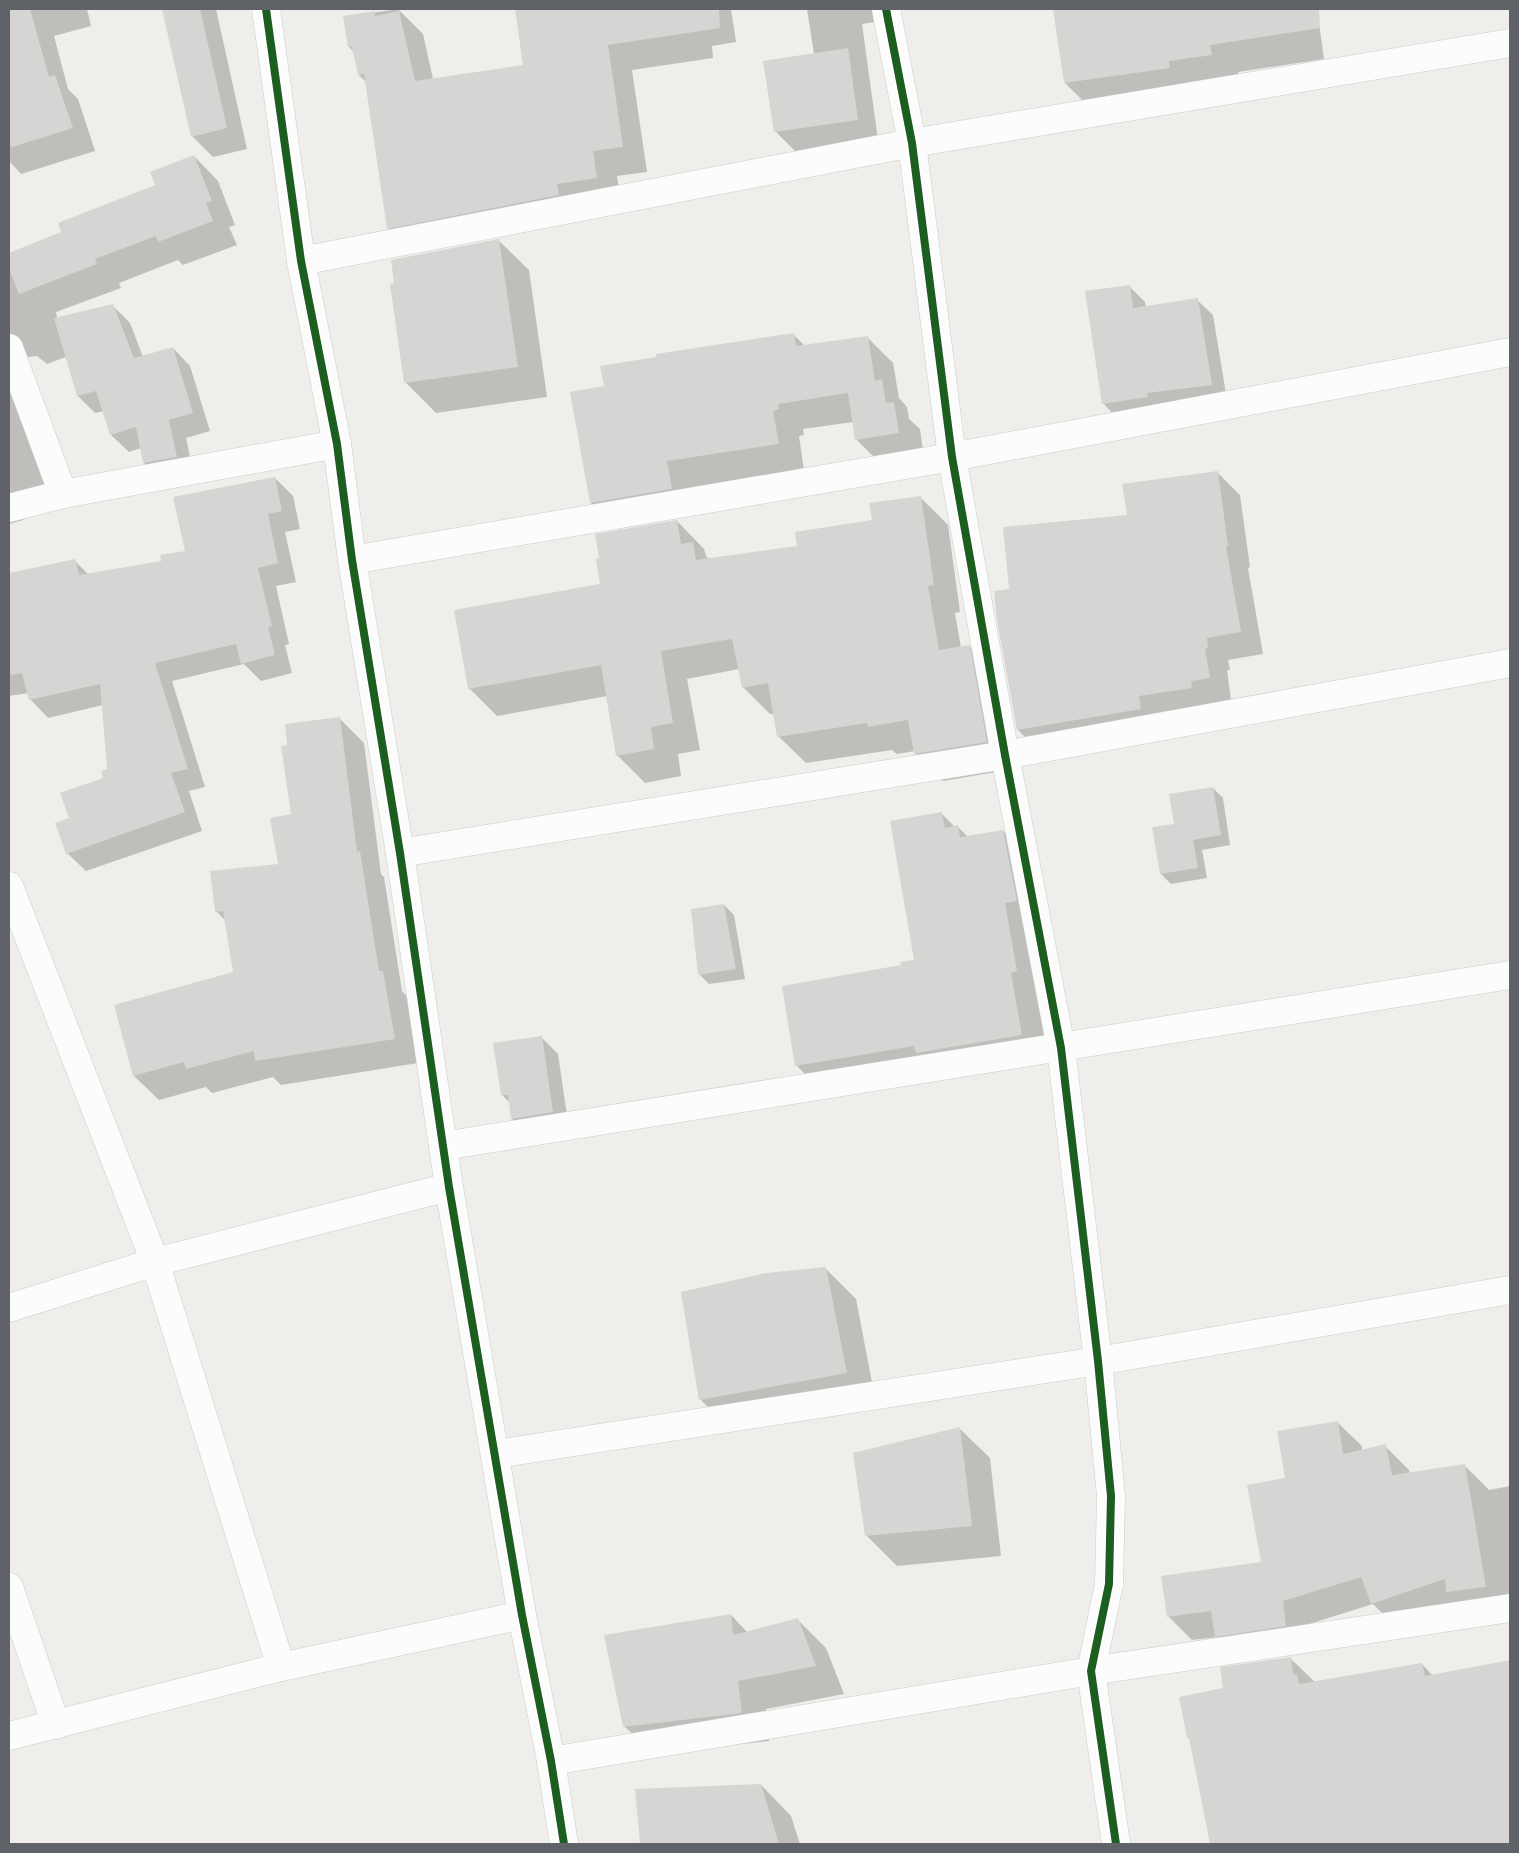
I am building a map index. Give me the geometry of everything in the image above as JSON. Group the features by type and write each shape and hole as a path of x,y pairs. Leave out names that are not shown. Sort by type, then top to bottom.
{"street":[{"path":"266,9 301,261 337,444 352,560 400,853 449,1187 522,1615 551,1761 560,1843"},
{"path":"886,9 912,143 952,457 1061,1048 1098,1360 1110,1496 1109,1584 1091,1671 1116,1844"},
{"path":"301,261 912,143 1510,44"},
{"path":"9,348 63,494"},
{"path":"352,560 952,457 1510,352"},
{"path":"9,508 63,494 337,444"},
{"path":"400,853 1006,755 1510,663"},
{"path":"9,886 14,915 154,1262 282,1667"},
{"path":"443,1146 1510,975"},
{"path":"9,1308 154,1262 449,1187"},
{"path":"496,1454 1098,1360 1510,1290"},
{"path":"9,1587 56,1725"},
{"path":"551,1761 1091,1671 1510,1608"},
{"path":"9,1736 282,1667 522,1615"}],"building":[{"path":"9,9 30,9 49,77 55,75 73,128 9,148"},
{"path":"162,9 200,9 227,128 191,137"},
{"path":"515,9 719,9 720,28 608,45 623,147 593,151 597,178 557,184 559,195 387,229 364,74 358,75 352,47 348,47 343,16 375,11 375,16 399,11 415,81 523,65"},
{"path":"1053,9 1319,9 1320,28 1210,45 1212,55 1169,61 1170,68 1064,83"},
{"path":"848,48 858,120 774,132 763,61"},
{"path":"194,155 212,201 206,203 213,221 158,242 156,236 95,259 97,264 19,294 9,268 9,253 61,232 58,223 155,185 150,172"},
{"path":"499,239 518,367 404,383 390,284 394,283 391,260"},
{"path":"1130,285 1133,308 1198,298 1212,385 1147,393 1148,397 1102,404 1085,291"},
{"path":"113,304 134,358 173,347 193,413 169,420 177,457 143,463 136,427 110,435 96,391 77,396 54,318"},
{"path":"794,333 796,346 868,336 875,381 882,379 886,403 894,402 899,433 855,440 848,393 778,404 779,409 773,411 779,444 667,461 672,489 590,503 570,392 604,386 600,366 656,357 656,354"},
{"path":"1218,471 1228,546 1226,546 1241,632 1207,638 1208,648 1205,649 1210,678 1191,681 1192,688 1139,696 1141,709 1017,730 997,620 994,591 1009,589 1003,527 1127,515 1122,484"},
{"path":"275,477 282,511 268,514 278,563 258,568 272,626 268,627 275,655 241,664 236,644 155,663 188,769 171,773 185,812 66,854 55,823 69,818 60,793 103,778 101,771 107,769 100,684 29,700 22,673 9,675 9,573 75,559 79,575 161,561 160,555 185,551 173,497"},
{"path":"921,496 934,585 928,586 939,650 970,645 987,742 914,754 908,720 868,727 867,723 777,737 768,683 742,688 732,639 661,651 673,723 651,727 654,749 616,756 601,665 468,689 454,610 600,584 596,559 599,558 595,534 677,520 681,544 693,542 696,560 797,546 795,532 872,520 869,503"},
{"path":"340,717 357,852 360,851 379,971 383,971 395,1039 255,1061 254,1051 186,1069 184,1062 133,1076 114,1005 233,972 223,911 215,912 210,871 278,864 270,818 291,814 281,746 287,745 285,724"},
{"path":"1213,787 1221,835 1193,840 1198,868 1160,874 1152,827 1174,824 1169,794"},
{"path":"942,812 945,828 958,825 960,837 1003,830 1017,901 1005,903 1017,971 1011,973 1022,1035 916,1053 914,1046 795,1066 782,986 901,965 900,962 914,960 890,821"},
{"path":"724,904 736,969 698,975 691,909"},
{"path":"542,1036 553,1112 511,1119 508,1095 501,1095 493,1043"},
{"path":"826,1267 847,1373 699,1400 681,1292 766,1273"},
{"path":"1338,1421 1343,1454 1386,1444 1392,1475 1465,1464 1486,1587 1446,1592 1445,1579 1371,1604 1361,1577 1283,1601 1286,1626 1215,1637 1211,1611 1167,1617 1161,1576 1261,1562 1247,1485 1285,1478 1277,1431"},
{"path":"960,1427 972,1526 865,1536 853,1453"},
{"path":"731,1614 733,1635 798,1618 816,1666 738,1681 742,1713 623,1727 604,1635"},
{"path":"1291,1657 1293,1675 1297,1674 1299,1684 1422,1663 1425,1676 1510,1660 1510,1844 1210,1844 1189,1737 1187,1738 1179,1697 1223,1688 1220,1667"},
{"path":"761,1784 779,1844 640,1844 635,1789"}],"cycle path":[{"path":"266,9 301,261 337,444 352,560 400,853 449,1187 522,1615 551,1761 564,1844"},
{"path":"886,9 912,143 952,457 1005,755 1061,1048 1098,1361 1111,1496 1109,1584 1091,1671 1116,1844"}]}
